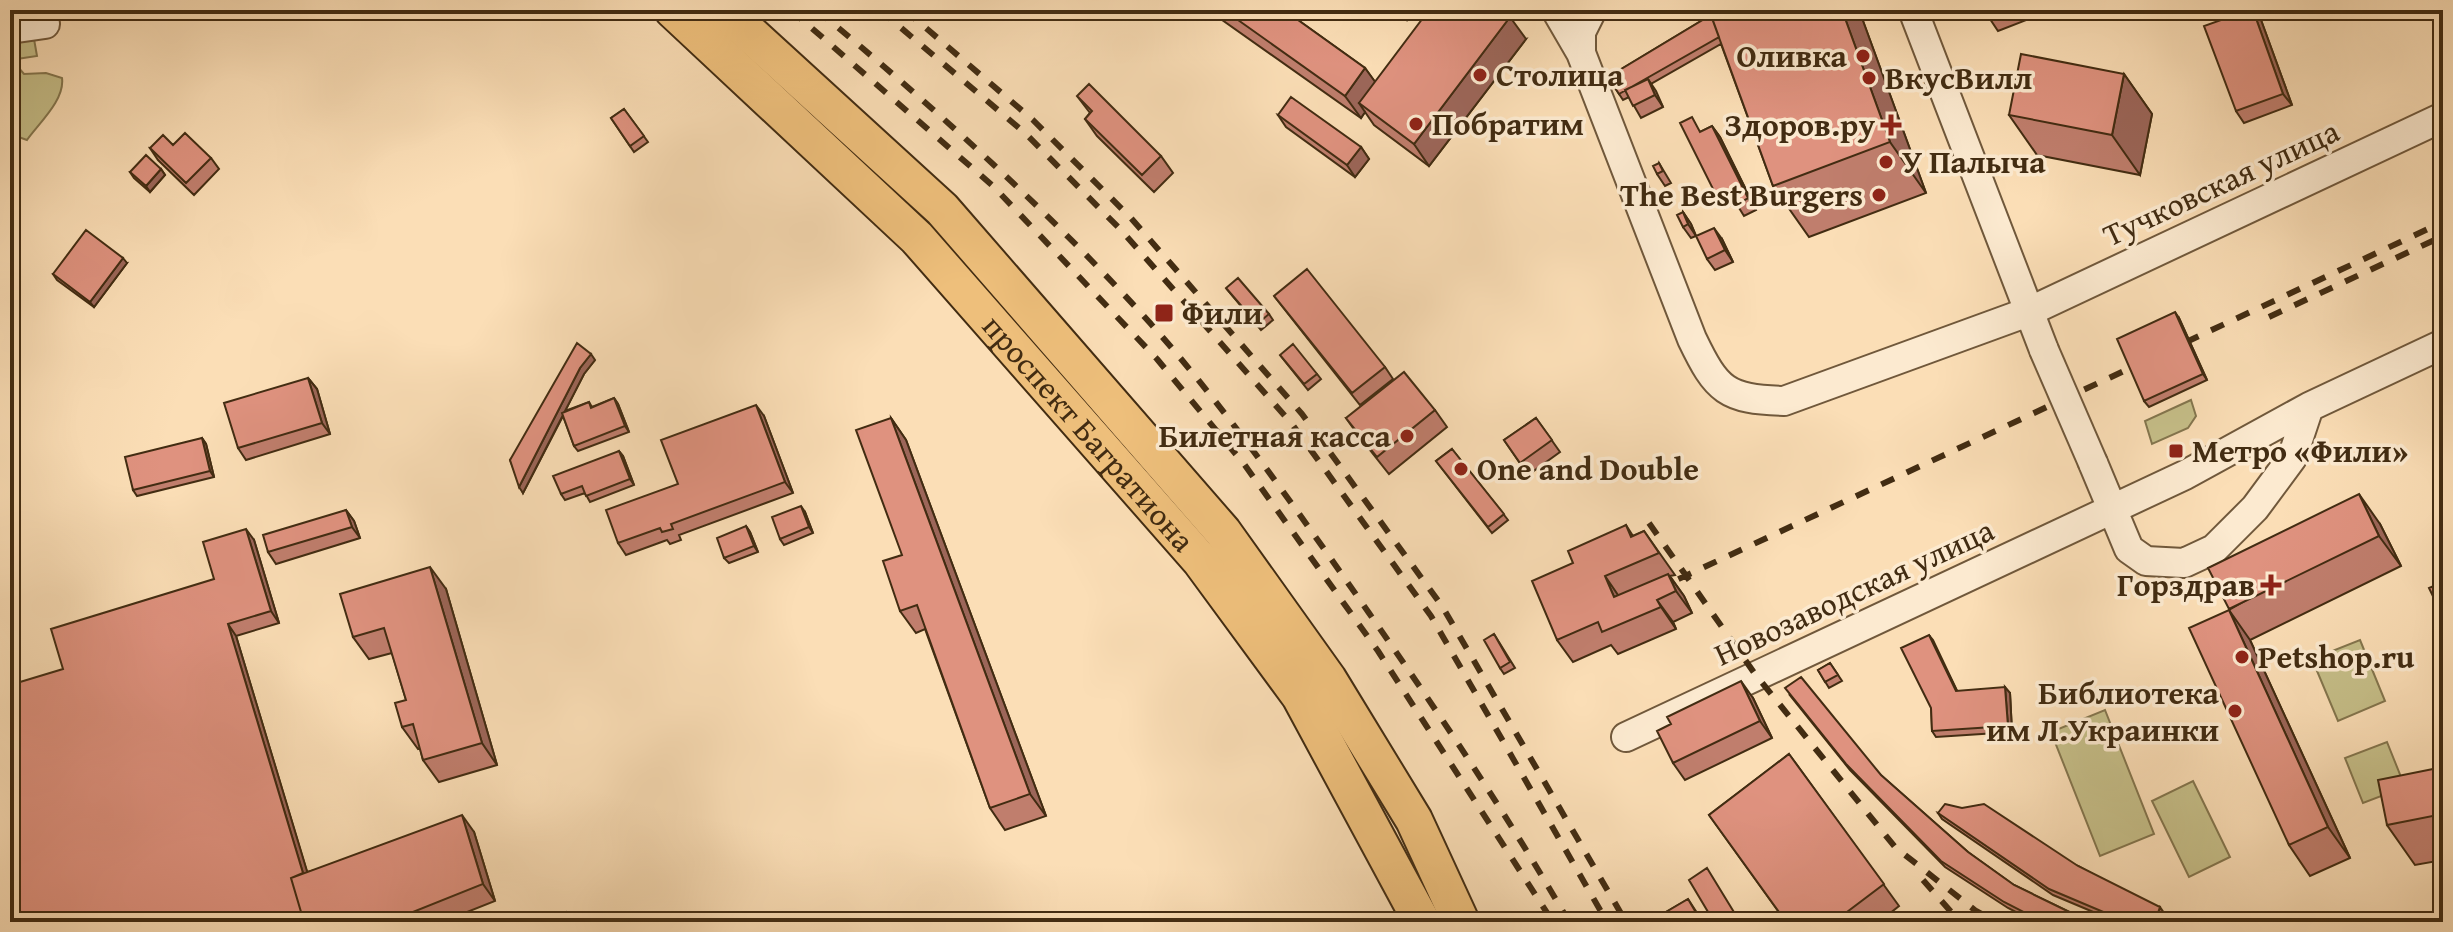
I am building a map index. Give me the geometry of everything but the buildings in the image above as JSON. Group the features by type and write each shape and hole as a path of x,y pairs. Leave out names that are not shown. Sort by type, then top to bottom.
{"main road":[{"name":"проспект Багратиона","path":"673,10 917,238 1200,560 1300,696 1422,922"},
{"name":"проспект Багратиона","path":"724,10 942,209 1223,532 1328,679 1414,820 1461,922"}],"street":[{"name":"Тучковская улица","path":"1556,10 1581,53 1692,339 1710,376 1733,394 1746,399 1784,401 2028,312 2443,117"},
{"path":"1581,53 1581,32 1592,10"},
{"path":"1913,10 2028,312 2129,549 2146,561 2184,563 2214,549 2255,508 2292,458 2309,407"},
{"path":"10,29 44,17"},
{"name":"Новозаводская улица","path":"1626,737 2185,475 2309,407 2443,344"},
{"path":"1414,820 1474,922"},
{"path":"1397,871 1415,922"}],"shaded area":[{"path":"34,39 37,56 10,60 10,43"},
{"path":"17,66 24,74 46,73 62,78 55,103 27,140 10,134 10,67"},
{"path":"2191,400 2196,416 2188,428 2152,444 2145,421"},
{"path":"2360,640 2385,701 2338,721 2312,659"},
{"path":"2105,710 2154,834 2100,856 2051,732"},
{"path":"2387,742 2405,787 2363,803 2345,758"},
{"path":"2193,781 2230,857 2189,877 2152,801"}],"railway":[{"path":"791,10 993,186 1157,359 1244,464 1378,651 1553,922"},
{"path":"817,10 947,122 1031,200 1177,354 1273,478 1401,659 1488,789 1569,922"},
{"path":"880,10 1025,133 1120,229 1292,424 1431,616 1607,922"},
{"path":"905,10 1033,120 1130,217 1302,414 1442,606 1626,922"},
{"path":"1653,591 2443,222"},
{"path":"2269,317 2443,236"},
{"path":"1649,523 1755,674 1895,847 1976,911 1996,922"},
{"path":"1923,880 1960,922"}],"place":[{"name":"Оливка","path":"1863,56"},
{"name":"Столица","path":"1480,75"},
{"name":"ВкусВилл","path":"1869,78"},
{"name":"Побратим","path":"1416,124"},
{"name":"Здоров.ру","path":"1891,125"},
{"name":"У Палыча","path":"1886,162"},
{"name":"The Best Burgers","path":"1879,195"},
{"name":"Фили","path":"1164,313"},
{"name":"Билетная касса","path":"1407,436"},
{"name":"Метро «Фили»","path":"2176,451"},
{"name":"One and Double","path":"1461,469"},
{"name":"Горздрав","path":"2271,585"},
{"name":"Petshop.ru","path":"2242,657"},
{"name":"Библиотека им Л.Украинки","path":"2235,711"}]}
